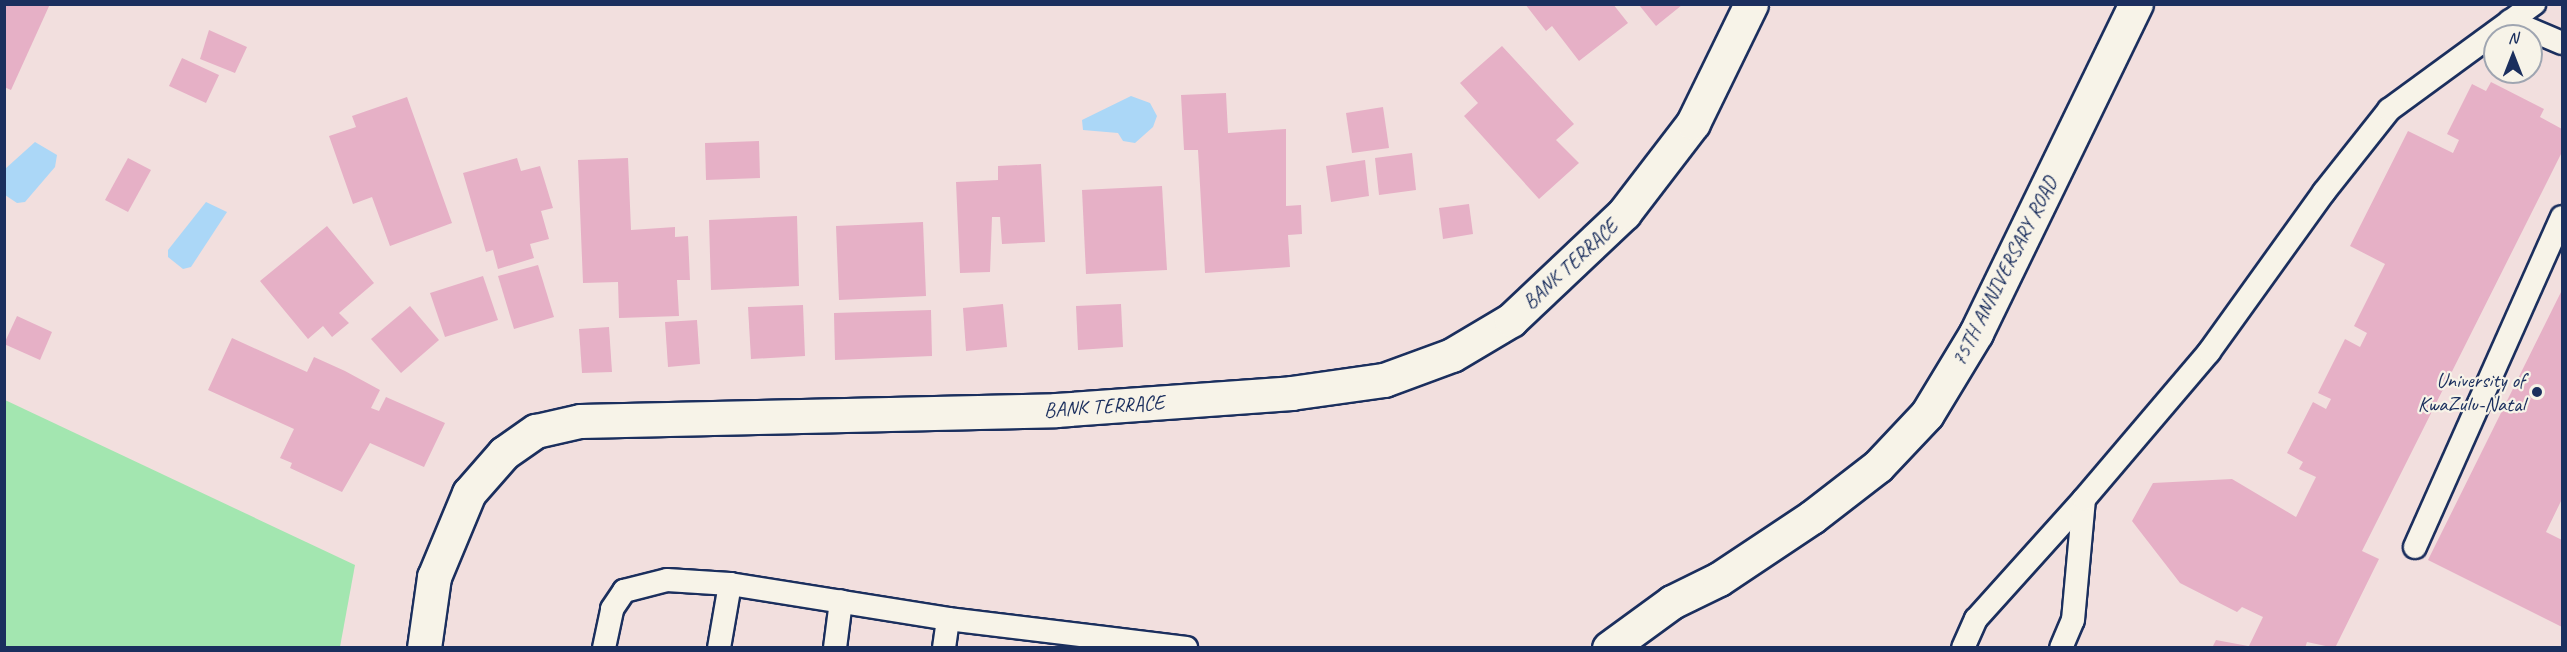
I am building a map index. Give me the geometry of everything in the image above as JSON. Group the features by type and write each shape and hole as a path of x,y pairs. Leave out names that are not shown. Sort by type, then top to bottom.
{"street":[{"name":"BANK TERRACE","path":"424,648 434,577 469,493 504,453 536,431 580,421 1056,410 1291,393 1384,380 1452,355 1511,320 1624,213 1693,123 1751,4"},
{"name":"75TH ANNIVERSARY ROAD","path":"1609,648 1640,634 1812,517 1878,466 1927,414 1976,333 2136,4"}],"lane":[{"path":"1963,648 1976,619 2084,499 2209,352 2324,192 2389,110 2534,4"},
{"path":"2510,21 2562,43"},
{"path":"2415,547 2562,217"},
{"path":"2061,648 2073,620 2084,499"},
{"path":"604,648 612,609 624,591 667,580 730,584 841,601 1056,640 1176,647"},
{"path":"719,648 730,584"},
{"path":"835,648 841,601"},
{"path":"944,648 948,619"}],"green space":[{"path":"5,400 355,565 340,647 5,647"}],"water":[{"path":"1131,96 1150,103 1157,116 1153,127 1135,143 1123,141 1118,133 1083,130 1082,120"},
{"path":"35,142 57,155 55,167 25,202 17,203 5,195 5,169"},
{"path":"206,202 227,212 191,267 183,269 168,257 168,250"}],"building":[{"path":"4,4 50,4 11,90 4,87"},
{"path":"1525,4 1613,4 1628,23 1579,61 1552,26 1546,31"},
{"path":"1639,5 1682,5 1656,26"},
{"path":"209,30 247,47 235,73 200,59"},
{"path":"1502,46 1574,124 1556,140 1579,163 1539,199 1464,116 1478,103 1460,83"},
{"path":"182,58 219,75 206,103 169,86"},
{"path":"2472,84 2486,91 2490,84 2495,84 2544,109 2540,117 2562,129 2562,152 2362,551 2379,559 2335,648 2307,642 2305,648 2248,648 2263,617 2242,607 2237,612 2180,583 2132,521 2153,483 2232,479 2296,517 2316,477 2299,469 2303,462 2287,453 2313,402 2326,409 2331,399 2318,393 2345,339 2360,347 2367,333 2354,326 2385,264 2350,246 2408,131 2453,153 2459,140 2447,134"},
{"path":"1226,93 1228,133 1286,129 1286,206 1301,205 1302,234 1288,235 1290,267 1205,273 1198,150 1184,150 1181,95"},
{"path":"407,97 452,223 390,246 372,197 353,204 329,136 356,127 352,116"},
{"path":"1383,107 1389,148 1352,153 1346,113"},
{"path":"759,141 760,178 706,180 705,143"},
{"path":"1412,153 1416,190 1379,195 1375,158"},
{"path":"128,158 151,170 128,212 105,200"},
{"path":"517,158 521,171 540,166 553,208 541,211 549,239 530,244 534,258 498,269 493,250 486,252 463,173"},
{"path":"628,158 631,230 675,227 675,237 688,236 690,280 677,280 679,316 619,318 618,282 583,283 578,160"},
{"path":"1365,160 1369,196 1331,202 1326,166"},
{"path":"1041,164 1045,242 1002,244 1000,217 992,217 990,272 960,273 956,182 998,180 998,166"},
{"path":"1162,186 1167,270 1086,274 1082,190"},
{"path":"1469,204 1473,234 1443,239 1439,208"},
{"path":"797,216 799,286 711,290 709,220"},
{"path":"923,222 926,296 839,300 836,226"},
{"path":"327,226 374,283 339,313 349,323 332,337 323,326 308,339 260,281"},
{"path":"538,265 554,317 514,329 498,276"},
{"path":"483,276 498,320 445,337 430,293"},
{"name":"University of KwaZulu-Natal","path":"2562,290 2562,499 2546,532 2562,540 2562,627 2428,560"},
{"path":"1003,304 1007,347 966,351 963,308"},
{"path":"1121,304 1123,347 1078,350 1076,306"},
{"path":"803,305 805,356 751,359 748,307"},
{"path":"410,306 439,340 401,373 371,339"},
{"path":"931,310 932,356 835,360 834,313"},
{"path":"17,316 52,332 40,360 4,344"},
{"path":"697,320 700,364 668,367 665,322"},
{"path":"609,327 612,372 582,373 579,329"},
{"path":"232,338 307,372 314,357 345,371 380,390 371,408 379,411 386,397 445,423 424,467 370,443 342,492 290,468 292,463 280,458 294,429 208,390"},
{"path":"2216,640 2248,646 2248,648 2212,648"}],"place":[{"name":"University of KwaZulu-Natal","path":"2537,392"}]}
